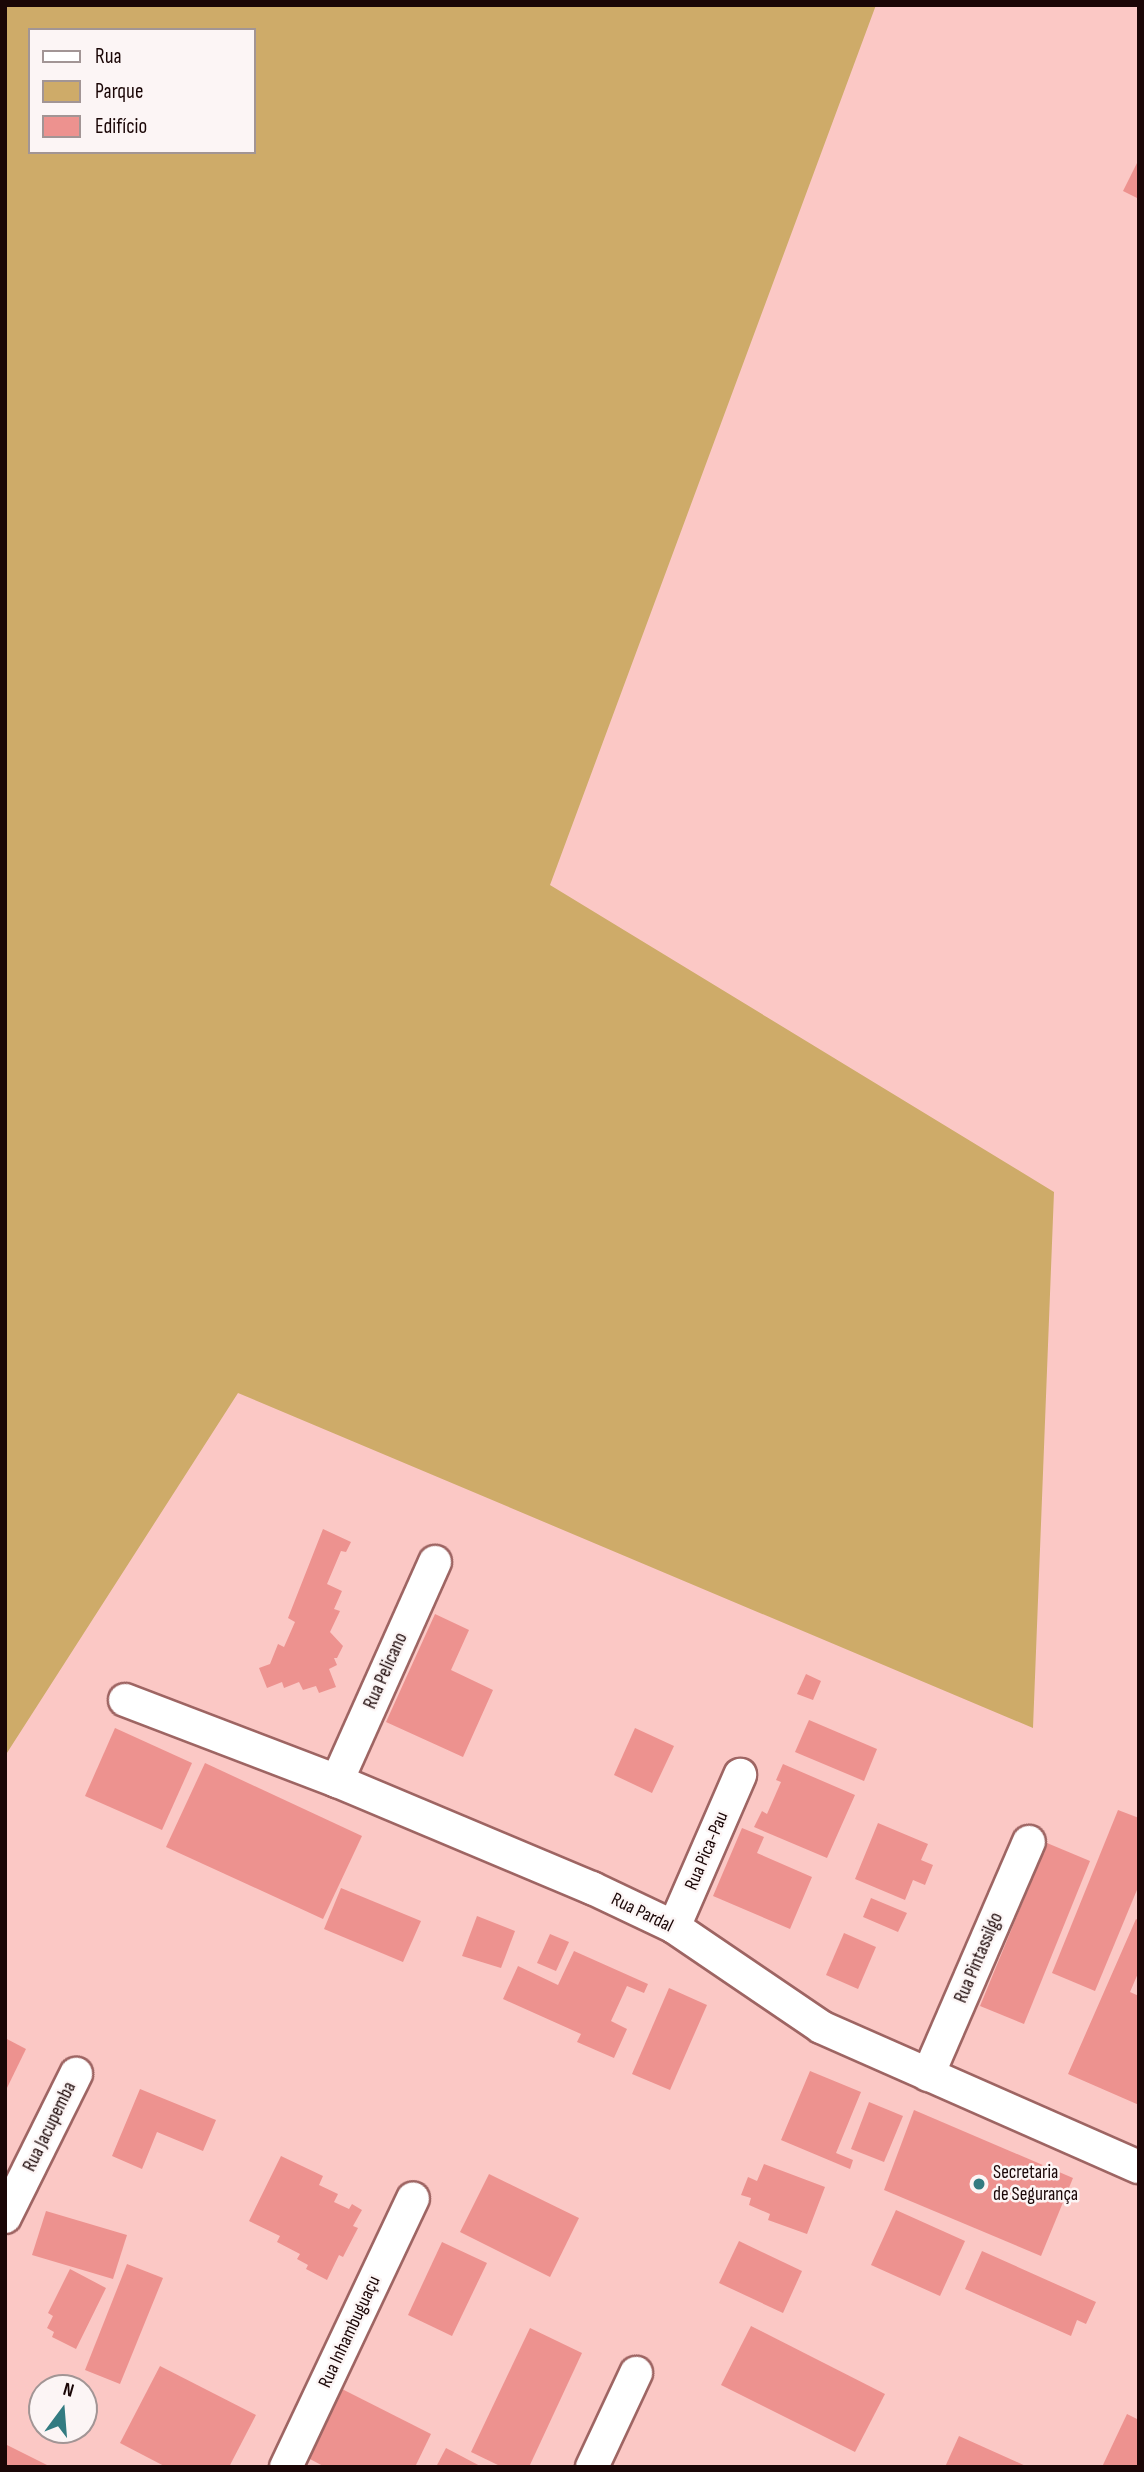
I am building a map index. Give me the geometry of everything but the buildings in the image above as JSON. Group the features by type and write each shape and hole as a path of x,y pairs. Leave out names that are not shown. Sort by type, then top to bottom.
{"street":[{"name":"Rua Pelicano","path":"337,1781 435,1562"},
{"name":"Rua Pardal","path":"125,1700 337,1781 592,1888 674,1927 821,2027 1139,2167"},
{"name":"Rua Pica-Pau","path":"674,1927 740,1775"},
{"name":"Rua Pintassilgo","path":"928,2075 1029,1842"},
{"name":"Rua Jacupemba","path":"5,2217 76,2074"},
{"name":"Rua Inhambuguaçu","path":"286,2467 413,2198"},
{"path":"592,2467 636,2373"}],"green space":[{"path":"5,5 876,5 550,885 1054,1192 1033,1728 238,1393 5,1756"}],"place":[{"name":"Secretaria de Segurança","path":"979,2184"}]}
